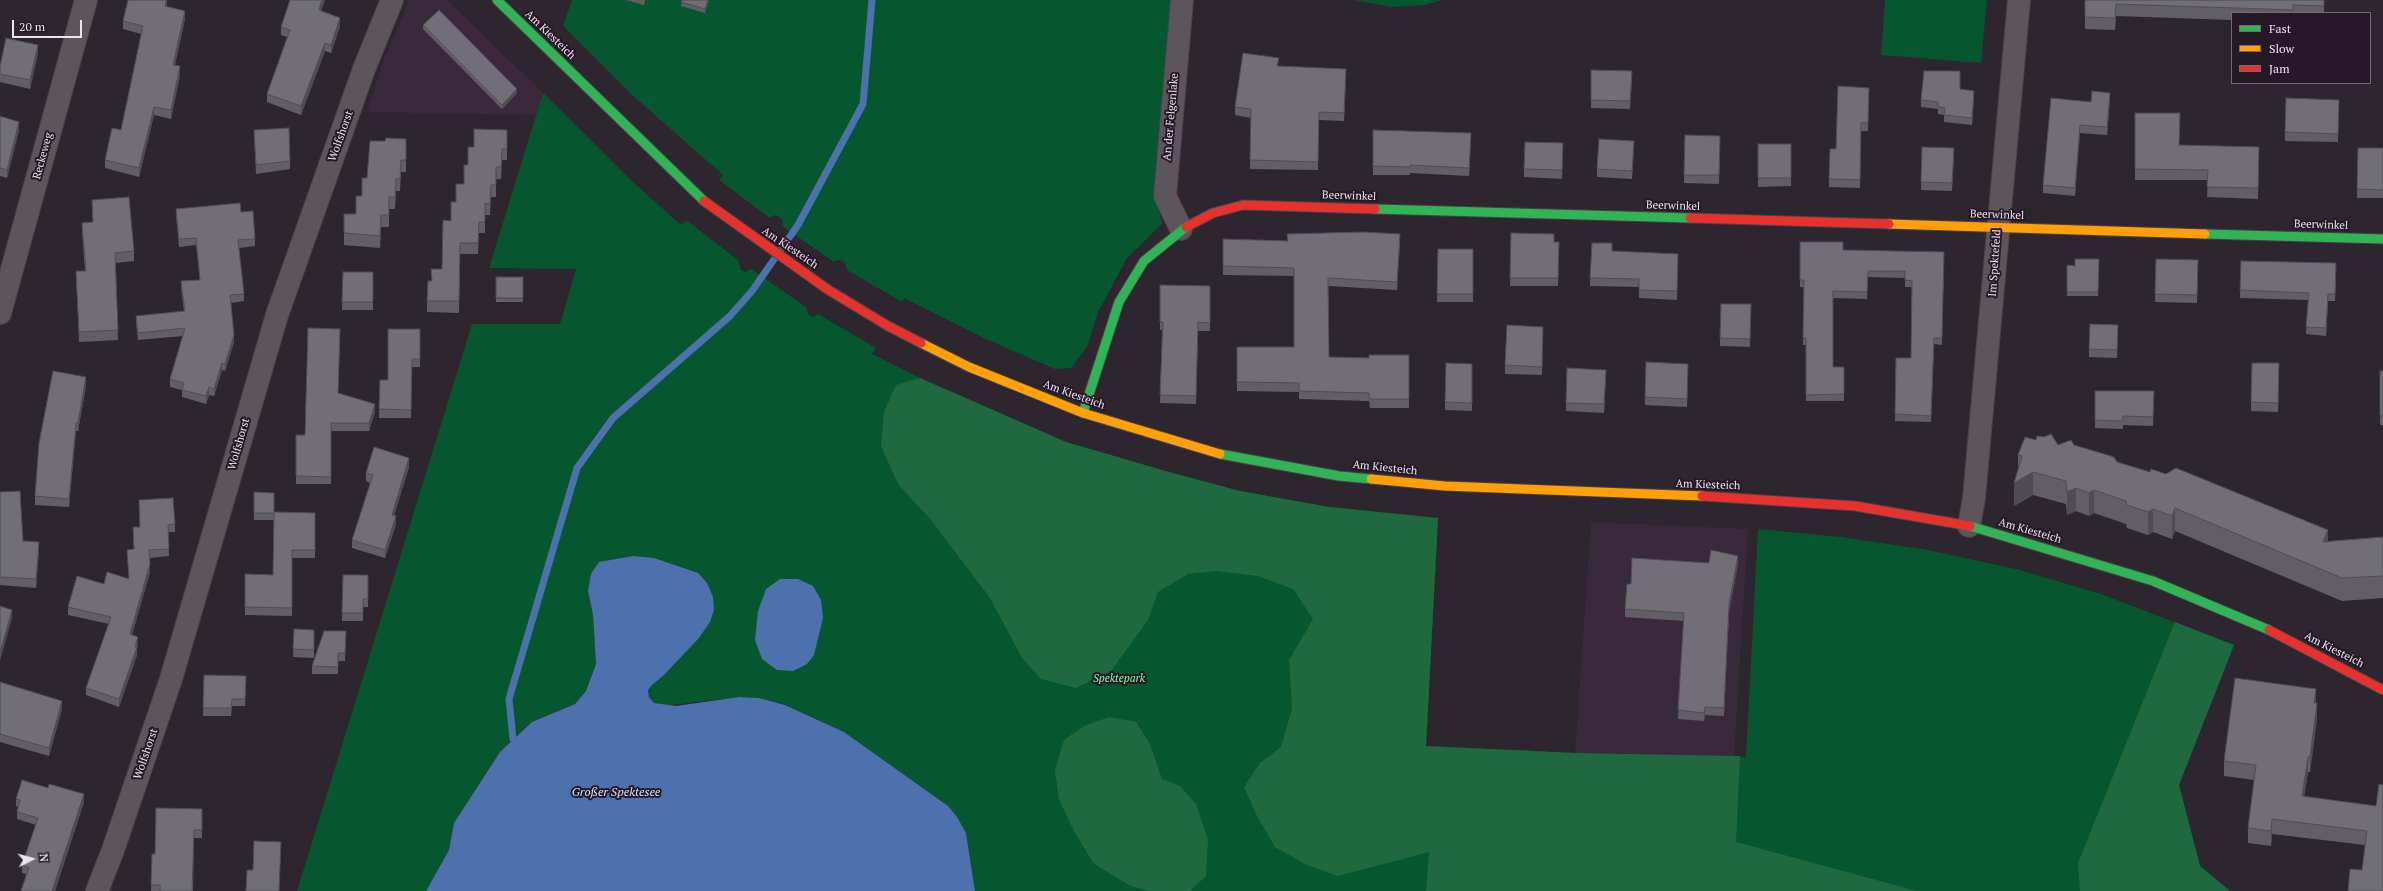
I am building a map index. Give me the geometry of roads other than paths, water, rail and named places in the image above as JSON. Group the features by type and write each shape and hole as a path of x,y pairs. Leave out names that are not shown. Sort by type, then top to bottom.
{"street":[{"name":"Reckeweg","path":"0,313 86,0"},
{"name":"Wolfshorst","path":"97,891 113,850 171,679 277,315 364,69 392,0"},
{"name":"Am Kiesteich","path":"497,0 702,200 821,285 888,326 969,367 1083,413 1220,454 1338,476 1445,486 1754,498 1855,506 1969,526 2153,581 2271,631 2383,690"},
{"name":"An der Felgenlake","path":"1181,229 1165,196 1182,0"},
{"name":"Im Spektefeld","path":"1969,526 1975,482 2019,0"},
{"name":"Beerwinkel","path":"1083,413 1119,302 1144,261 1181,229 1213,214 1243,205 2383,239"}],"water":[{"name":"Großer Spektesee","path":"633,556 654,558 698,573 707,583 713,597 714,610 710,622 699,638 648,690 649,697 654,703 676,706 739,697 759,698 785,705 844,732 948,806 957,817 966,833 975,891 426,891 449,850 454,823 500,752 532,722 575,704 586,691 596,664 593,615 588,591 591,574 599,562"},
{"path":"780,579 798,579 813,586 821,600 823,618 814,655 807,664 793,671 777,670 762,659 755,640 758,611 766,589"}],"waterway":[{"path":"513,739 509,699 577,468 613,418 730,316 752,291 798,225 863,104 872,0"}],"park label":[{"name":"Spektepark","path":"1119,679"}]}
